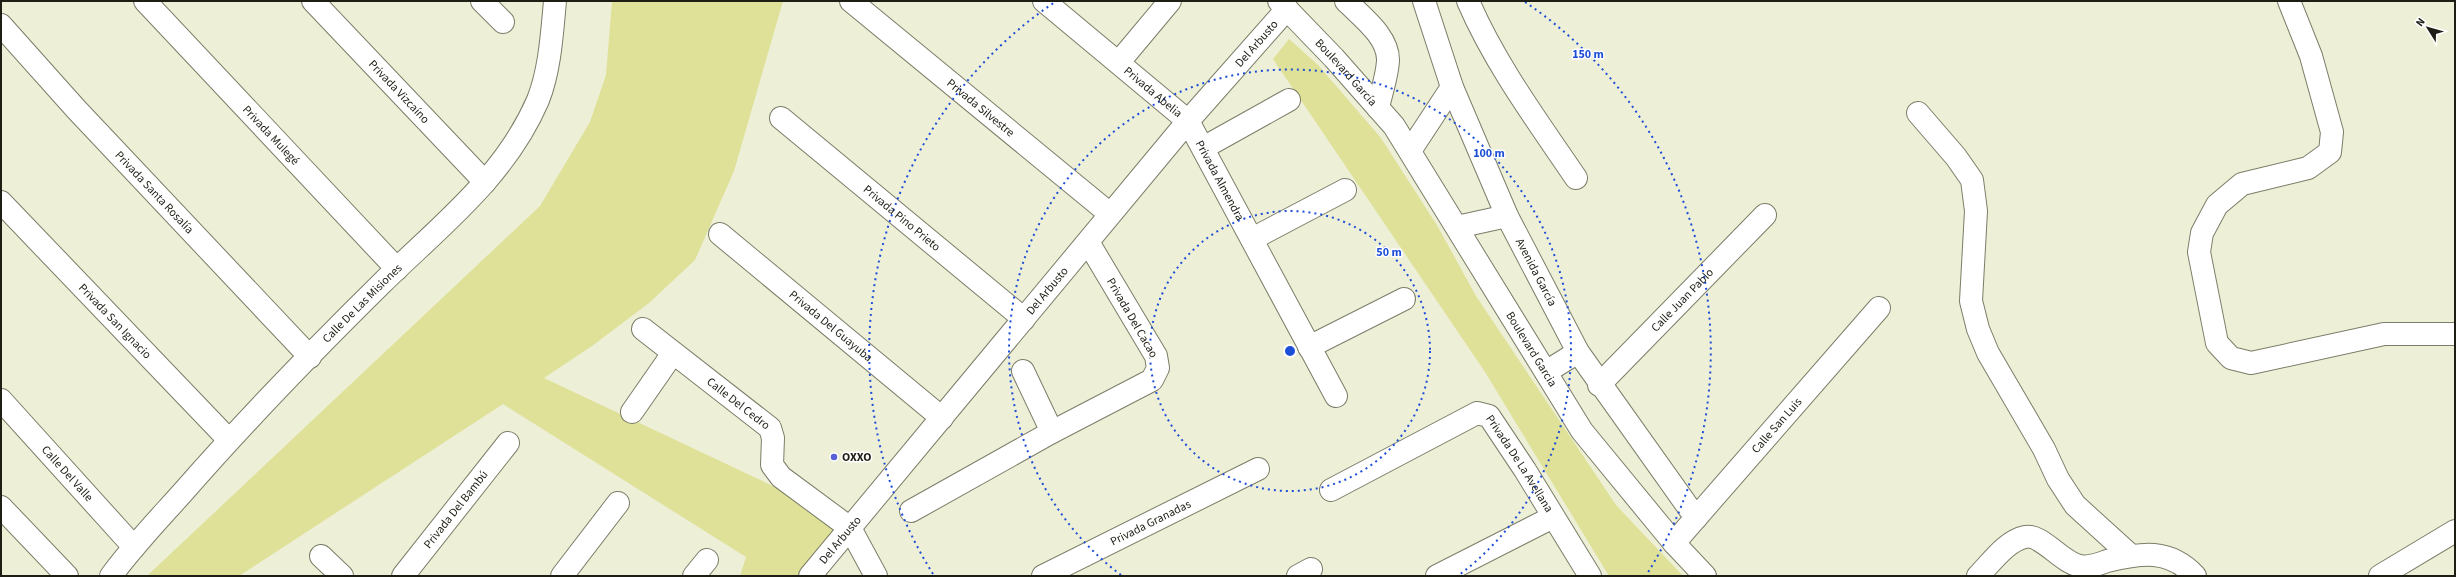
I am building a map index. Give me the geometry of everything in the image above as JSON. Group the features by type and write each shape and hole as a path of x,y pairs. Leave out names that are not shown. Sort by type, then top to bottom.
{"street":[{"name":"Privada Mulegé","path":"145,1 397,268"},
{"name":"Privada Vizcaíno","path":"313,1 486,182"},
{"path":"482,1 503,22"},
{"name":"Calle De Las Misiones","path":"111,576 134,547 229,440 397,268 456,215 486,182 516,141 538,98 550,50 555,1"},
{"name":"Privada Silvestre","path":"851,1 1110,214"},
{"name":"Privada Abelia","path":"1044,1 1188,121"},
{"name":"Privada Abelia","path":"1119,62 1170,1"},
{"name":"Boulevard García","path":"1346,1 1378,35 1387,50 1388,62 1378,108"},
{"name":"Avenida García","path":"1424,1 1452,87 1508,216 1578,352 1599,385 1696,518"},
{"path":"1468,1 1477,22 1530,111 1576,178"},
{"path":"2288,1 2311,56 2332,132 2330,152 2308,168 2242,184 2217,205 2202,233 2199,252 2218,343 2232,358 2251,363 2384,334 2455,334"},
{"name":"Del Arbusto","path":"810,576 1283,5"},
{"name":"Boulevard García","path":"1283,5 1378,108"},
{"name":"Privada Santa Rosalía","path":"1,25 76,109 310,357"},
{"path":"1410,151 1452,87"},
{"path":"1203,148 1289,100"},
{"name":"Boulevard Garcia","path":"1378,108 1394,126 1410,151 1582,431 1674,543 1705,576"},
{"path":"1918,113 1956,157 1972,180 1976,211 1971,301 1978,329 1988,353 2044,449 2058,480 2075,505 2130,555"},
{"name":"Privada Pino Prieto","path":"781,118 1024,319"},
{"name":"Privada Almendra","path":"1188,121 1336,396"},
{"path":"1252,239 1345,190"},
{"name":"Privada San Ignacio","path":"1,202 229,440"},
{"name":"Calle Juan Pablo","path":"1599,385 1765,215"},
{"path":"1457,227 1508,216"},
{"name":"Privada Del Guayuba","path":"720,234 942,418"},
{"name":"Privada Del Cacao","path":"910,511 1052,432 1152,380 1158,368 1156,356 1088,242"},
{"path":"1310,347 1404,299"},
{"name":"Calle San Luis","path":"1674,543 1879,308"},
{"name":"Calle Del Cedro","path":"643,329 770,428 773,438 772,466 781,477 850,528"},
{"path":"1546,372 1578,352"},
{"path":"632,412 673,353"},
{"path":"1023,371 1052,432"},
{"name":"Calle Del Valle","path":"1,400 134,547"},
{"name":"Privada De La Avellana","path":"1332,490 1477,413 1483,413 1493,422 1590,576"},
{"name":"Privada Del Bambú","path":"403,576 508,443"},
{"name":"Privada Granadas","path":"1043,576 1258,469"},
{"path":"562,576 618,503"},
{"path":"1,507 61,574"},
{"name":"Privada De La Avellana","path":"1437,576 1553,517"},
{"path":"850,528 876,576"},
{"path":"2380,576 2455,530"},
{"path":"1978,576 2014,540 2027,536 2036,538 2069,562 2081,567 2130,555 2151,554 2169,557 2184,565 2195,576"},
{"path":"321,556 342,576"}],"green space":[{"path":"612,1 783,1 734,171 695,260 649,303 592,346 544,378 830,513 850,528 810,576 740,576 746,557 503,404 239,576 147,576 540,206 590,122 606,75"},
{"path":"1289,39 1318,65 1381,138 1438,227 1476,296 1616,505 1683,576 1609,576 1485,372 1273,59"}],"place":[{"name":"OXXO","path":"834,457"}]}
